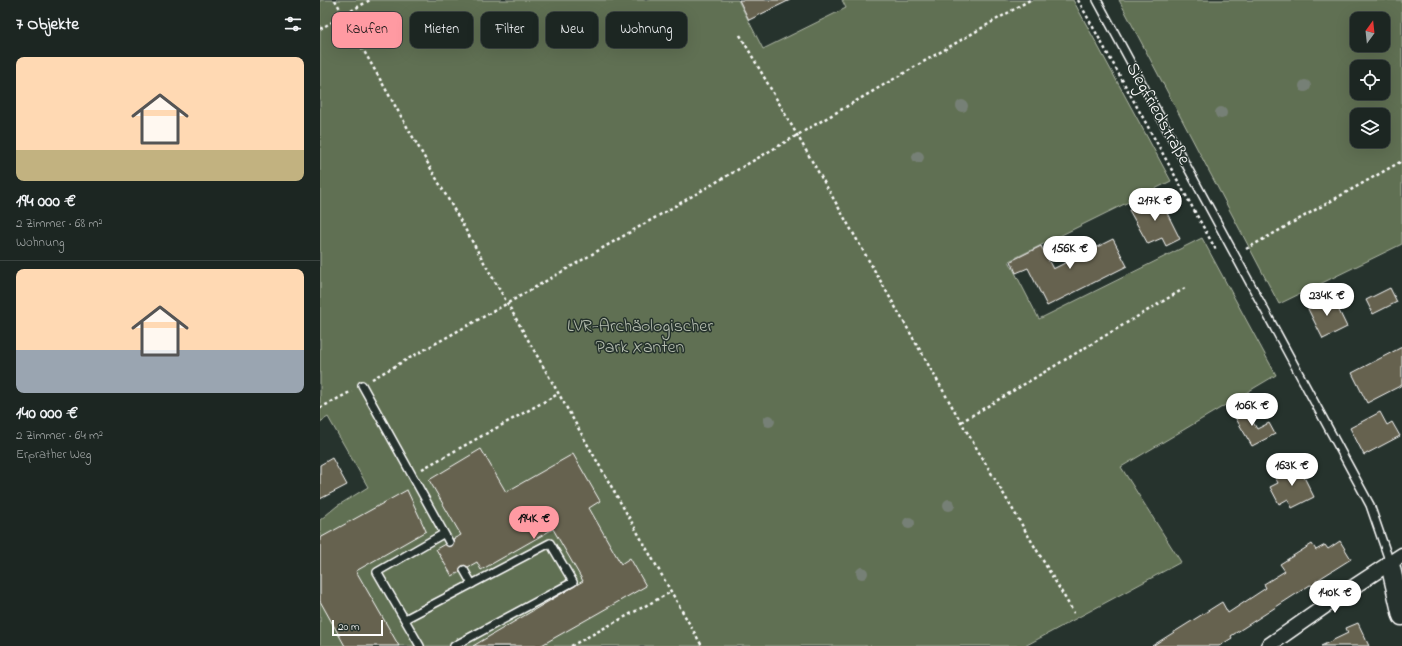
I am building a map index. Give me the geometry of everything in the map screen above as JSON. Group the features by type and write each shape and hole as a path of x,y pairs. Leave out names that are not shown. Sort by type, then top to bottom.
{"street":[{"name":"Siegfriedstraße","path":"1396,559 1402,616"},
{"path":"1268,646 1396,559"}],"lane":[{"name":"Siegfriedstraße","path":"1097,0 1370,505 1396,559"},
{"path":"362,385 448,542"},
{"path":"420,646 377,572 443,534"},
{"path":"405,619 550,543 573,582 454,646"},
{"path":"464,570 472,584"}],"path":[{"path":"335,0 341,12"},
{"path":"350,12 370,0"},
{"path":"320,408 508,303 1030,0"},
{"path":"320,30 332,23"},
{"path":"740,35 961,422 1074,614"},
{"path":"361,48 702,646"},
{"path":"1236,255 1402,161"},
{"path":"961,422 1185,288"},
{"path":"411,475 558,394"},
{"path":"571,646 670,592"}],"green space":[{"name":"LVR-Archäologischer Park Xanten","path":"320,0 738,0 763,49 846,8 842,0 1073,0 1171,181 1009,261 1039,319 1202,238 1276,375 1121,467 1181,562 1025,646 320,646 320,520 337,506 368,487 328,417 320,422"},
{"path":"1119,0 1402,0 1402,244 1279,304"}],"building":[{"path":"739,0 790,0 749,20"},
{"path":"1158,195 1180,239 1166,246 1162,238 1148,244 1129,210"},
{"path":"1113,239 1127,266 1047,306 1028,268 1016,273 1011,261 1041,246 1053,269"},
{"path":"1390,288 1397,302 1373,314 1366,300"},
{"path":"1331,294 1347,327 1323,339 1307,307"},
{"path":"1402,347 1402,385 1367,403 1352,373"},
{"path":"1243,405 1257,429 1269,423 1275,434 1252,446 1232,412"},
{"path":"1380,412 1387,425 1392,422 1400,436 1364,455 1350,428"},
{"path":"481,449 506,492 573,454 600,501 589,508 621,564 630,558 646,586 540,646 473,646 583,581 553,529 481,570 477,562 468,567 464,565 460,568 460,572 452,576 436,549 445,544 449,547 452,546 454,542 453,539 461,535 429,480"},
{"path":"332,458 347,485 320,499 320,465"},
{"path":"1293,465 1297,471 1300,469 1314,497 1292,508 1288,499 1279,504 1270,487 1278,483 1274,475"},
{"path":"407,490 426,531 356,571 399,646 345,646 320,601 320,538"},
{"path":"1340,541 1351,559 1316,581 1315,586 1310,585 1231,636 1232,638 1219,646 1152,646 1222,602 1228,613 1266,588 1264,584 1285,571 1280,564 1312,544 1316,550 1325,545 1328,549"},
{"path":"1358,623 1369,646 1321,646 1348,633 1346,628"}]}
